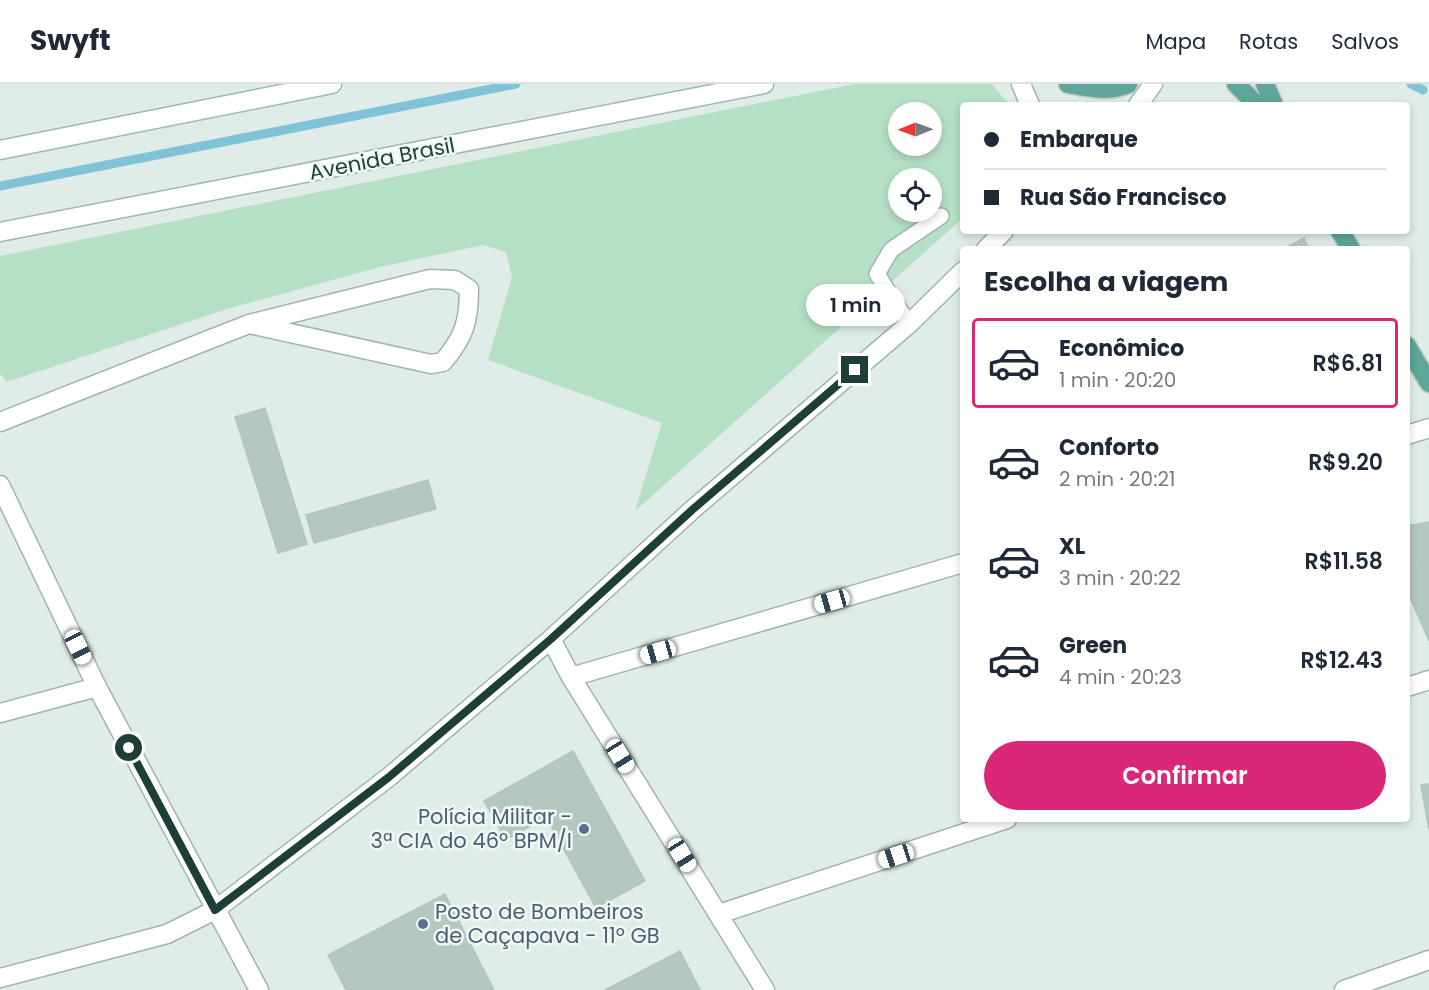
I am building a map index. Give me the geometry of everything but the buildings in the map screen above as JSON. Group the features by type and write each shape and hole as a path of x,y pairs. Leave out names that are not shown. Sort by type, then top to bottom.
{"main road":[{"path":"1068,84 1093,89 1122,87 1128,84"},
{"path":"1236,84 1267,95"},
{"path":"1410,351 1429,383"}],"street":[{"path":"0,150 332,84"},
{"name":"Avenida Brasil","path":"0,232 717,89 764,84"},
{"path":"1021,84 1029,102"},
{"path":"1140,102 1153,84"},
{"path":"989,246 1001,234"},
{"path":"0,978 167,934 215,910 389,777 551,639 692,510 909,324 960,274"},
{"path":"0,422 249,324 430,279 455,280 469,289 468,317 462,338 443,363 431,364 249,324"},
{"path":"1410,434 1429,428"},
{"path":"0,485 97,687 259,990"},
{"path":"571,677 960,564"},
{"path":"551,639 571,677 765,990"},
{"path":"1410,686 1429,680"},
{"path":"0,713 97,687"},
{"path":"719,914 998,822"},
{"path":"1344,990 1429,960"}],"lane":[{"path":"909,324 877,274 891,250 932,222"}],"green space":[{"path":"855,84 992,84 1007,102 960,102 960,221 635,511 662,423 488,360 512,277 506,252 483,245 380,267 227,309 7,382 0,374 0,256"}],"waterway":[{"path":"0,186 516,84"},
{"path":"1411,84 1423,90"}],"place":[{"name":"Polícia Militar - 3ª CIA do 46º BPM/I","path":"584,829"},
{"name":"Posto de Bombeiros de Caçapava - 11º GB","path":"423,924"}],"route":[{"path":"129,748 215,910 389,777 551,639 692,510 855,370"}]}
